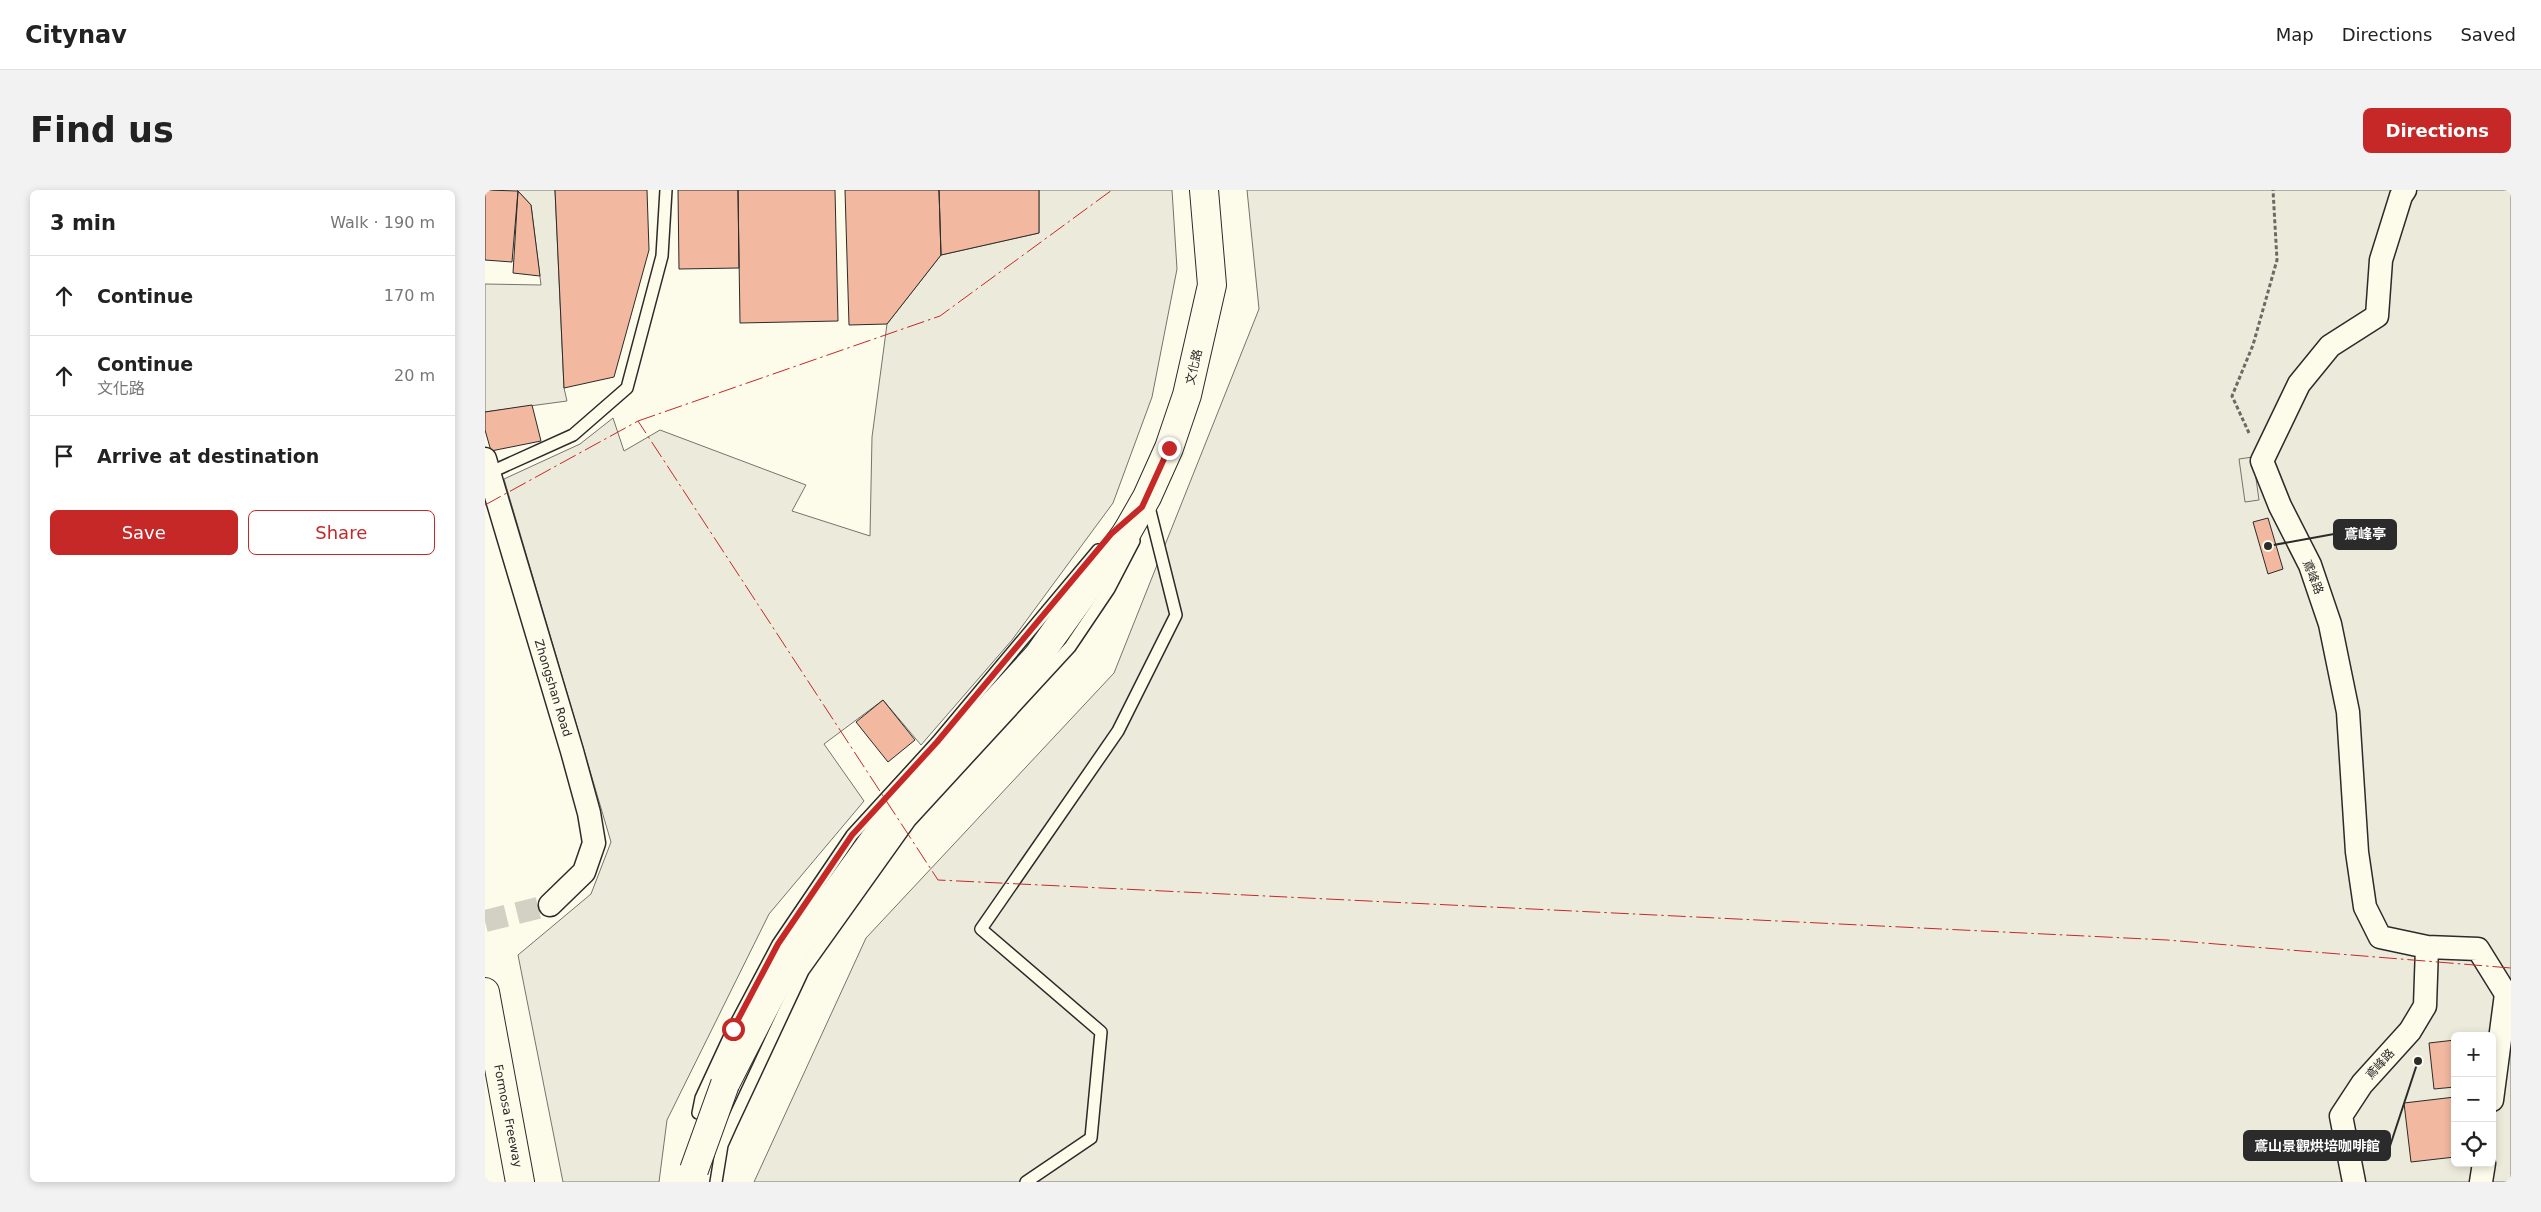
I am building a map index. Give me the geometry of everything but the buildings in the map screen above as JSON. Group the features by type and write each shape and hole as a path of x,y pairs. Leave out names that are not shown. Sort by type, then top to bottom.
{"main road":[{"name":"文化路","path":"700,1178 725,1084 791,955 890,818 1038,656 1114,536 1144,502 1169,448 1187,395 1212,285 1204,190"},
{"name":"Formosa Freeway","path":"485,992 521,1182"}],"street":[{"path":"2262,461 2299,384 2330,346 2377,316 2381,260 2401,196 2405,190"},
{"name":"鳶峰路","path":"2262,461 2279,506 2310,565 2330,624 2348,712 2357,852 2365,907 2380,937 2427,947 2478,949 2506,994 2495,1077"},
{"name":"Zhongshan Road","path":"487,466 572,751 589,813 594,843 584,872 550,905"},
{"name":"鳶峰路","path":"2354,1182 2341,1116 2362,1084 2409,1031 2425,1006 2427,947"},
{"path":"2481,1182 2483,1167"}],"lane":[{"path":"487,466 573,435 627,388 662,256 666,190"},
{"path":"700,1178 723,1145 803,971 910,821 1070,647 1109,589 1133,545 1144,502"},
{"path":"1026,1182 1091,1138 1101,1032 981,929 1118,731 1177,616 1144,502"},
{"path":"697,1114 701,1098 733,1029 778,944 852,835 937,742 1114,536"}],"path":[{"path":"2262,461 2232,396 2253,345 2277,260 2273,190"}],"shaded area":[{"path":"517,190 555,190 564,388 567,401 485,412 485,284 541,285 531,205"},
{"path":"1039,190 1172,190 1177,269 1152,397 1113,503 1012,640 921,745 883,700 824,744 864,801 769,914 667,1120 659,1182 563,1182 518,955 591,894 611,842 504,479 580,444 613,418 624,451 660,430 806,485 792,511 870,536 872,437 887,324 941,255 1039,233"},
{"path":"1247,190 2511,190 2511,1182 754,1182 866,938 1114,673 1259,309"},
{"path":"2253,457 2259,500 2245,502 2239,459"}],"tunnel":[{"path":"485,921 550,905"}],"power":[{"path":"638,421 940,316 1112,190"},
{"path":"485,505 638,421 938,880 2167,940 2511,968"}],"place":[{"name":"鳶峰亭","path":"2268,546"},
{"name":"鳶山景觀烘培咖啡館","path":"2418,1061"}],"route":[{"path":"733,1029 778,944 852,835 937,742 1077,577 1111,534 1142,507 1169,448"}]}
